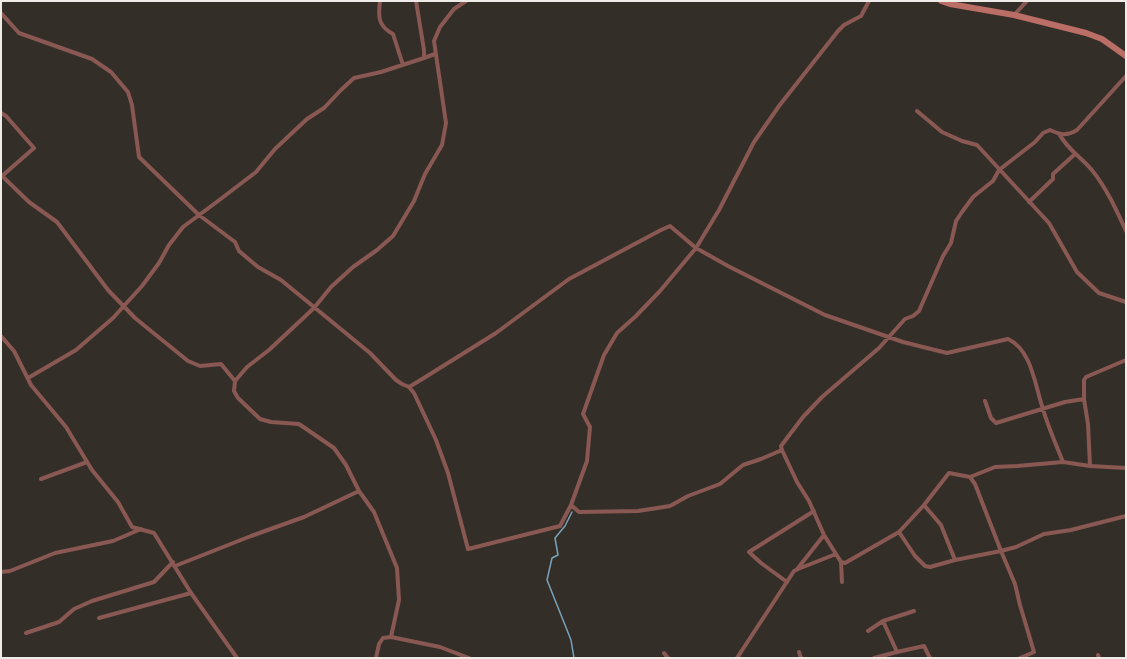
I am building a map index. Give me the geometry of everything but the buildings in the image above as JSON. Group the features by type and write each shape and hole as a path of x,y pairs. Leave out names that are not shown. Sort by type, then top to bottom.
{"main road":[{"path":"941,1 950,4 1014,15 1086,33 1102,39 1126,56"}],"street":[{"path":"380,1 378,15 386,30 393,34 403,65"},
{"path":"416,1 424,58"},
{"path":"391,636 399,600 397,568 374,512 359,491 346,465 334,448 299,424 271,422 260,419 238,398 234,390 235,381 247,367 270,350 314,308 331,287 347,272 393,236 414,201 425,174 442,145 446,123 434,41 440,27 454,9 466,1"},
{"path":"1,13 19,33 92,59 111,72 128,92 132,105 139,157 199,215 235,242 237,249 258,267 281,280 370,353 396,380 409,387 422,408 436,440 448,473 468,549 560,526 571,505 587,461 590,427 583,414 604,355 617,333 655,296 696,248 754,142 774,112 838,31 844,24 860,16 869,1"},
{"path":"1014,15 1027,1"},
{"path":"28,378 76,350 124,307 159,264 169,245 183,227 256,172 275,149 307,119 324,108 354,78 403,65 436,54"},
{"path":"842,582 841,562 824,535 814,511 797,482 781,446 803,417 822,397 879,348 905,319 920,311 943,256 951,243 956,221 973,198 993,181 999,170 1035,142 1043,133 1050,130 1060,134 1070,135 1077,130 1126,76"},
{"path":"917,111 942,132 962,141 978,145 1048,223 1077,272 1099,293 1126,302"},
{"path":"1,113 6,116 34,148 2,176 29,202 57,222 108,290 124,307 188,361 200,366 221,364 235,381"},
{"path":"1060,134 1063,142 1091,168 1103,185 1112,200 1126,231"},
{"path":"1029,202 1053,179 1053,174 1075,154"},
{"path":"409,387 496,334 569,280 670,226 696,248 728,266 825,315 903,342 947,353 1008,339 1016,343 1034,375 1043,409 1063,462"},
{"path":"1,336 14,351 31,384 66,427 92,470 118,502 132,527 154,533 191,593 237,658"},
{"path":"1090,466 1088,424 1084,399 1084,380 1086,377 1126,360"},
{"path":"985,401 991,418 996,423 1065,402 1084,399"},
{"path":"571,505 579,512 638,511 670,506 688,496 720,484 743,465 761,460 782,450"},
{"path":"41,479 87,462"},
{"path":"841,562 845,563 899,532 924,505 949,473 970,477 995,467 1063,462 1090,466 1126,468"},
{"path":"970,477 975,484 1015,584 1033,648 1034,652 1028,657 1020,658"},
{"path":"26,633 59,622 74,610 92,601 154,582 174,564 304,518 359,491"},
{"path":"924,505 941,525 955,560"},
{"path":"787,582 748,552 814,511"},
{"path":"899,532 915,556 925,566 930,567 1016,547 1044,534 1071,530 1126,516"},
{"path":"1,572 10,571 55,553 113,541 141,530"},
{"path":"737,658 794,571 824,535"},
{"path":"798,568 836,554"},
{"path":"99,618 191,593"},
{"path":"868,630 883,622 914,611"},
{"path":"883,622 897,652"},
{"path":"376,658 379,644 383,638 391,636 440,647 469,658"},
{"path":"874,658 924,646 930,658"},
{"path":"799,652 801,658"},
{"path":"664,653 668,658"}],"waterway":[{"path":"572,512 565,526 555,538 558,555 552,558 547,580 571,640 574,658"}]}
